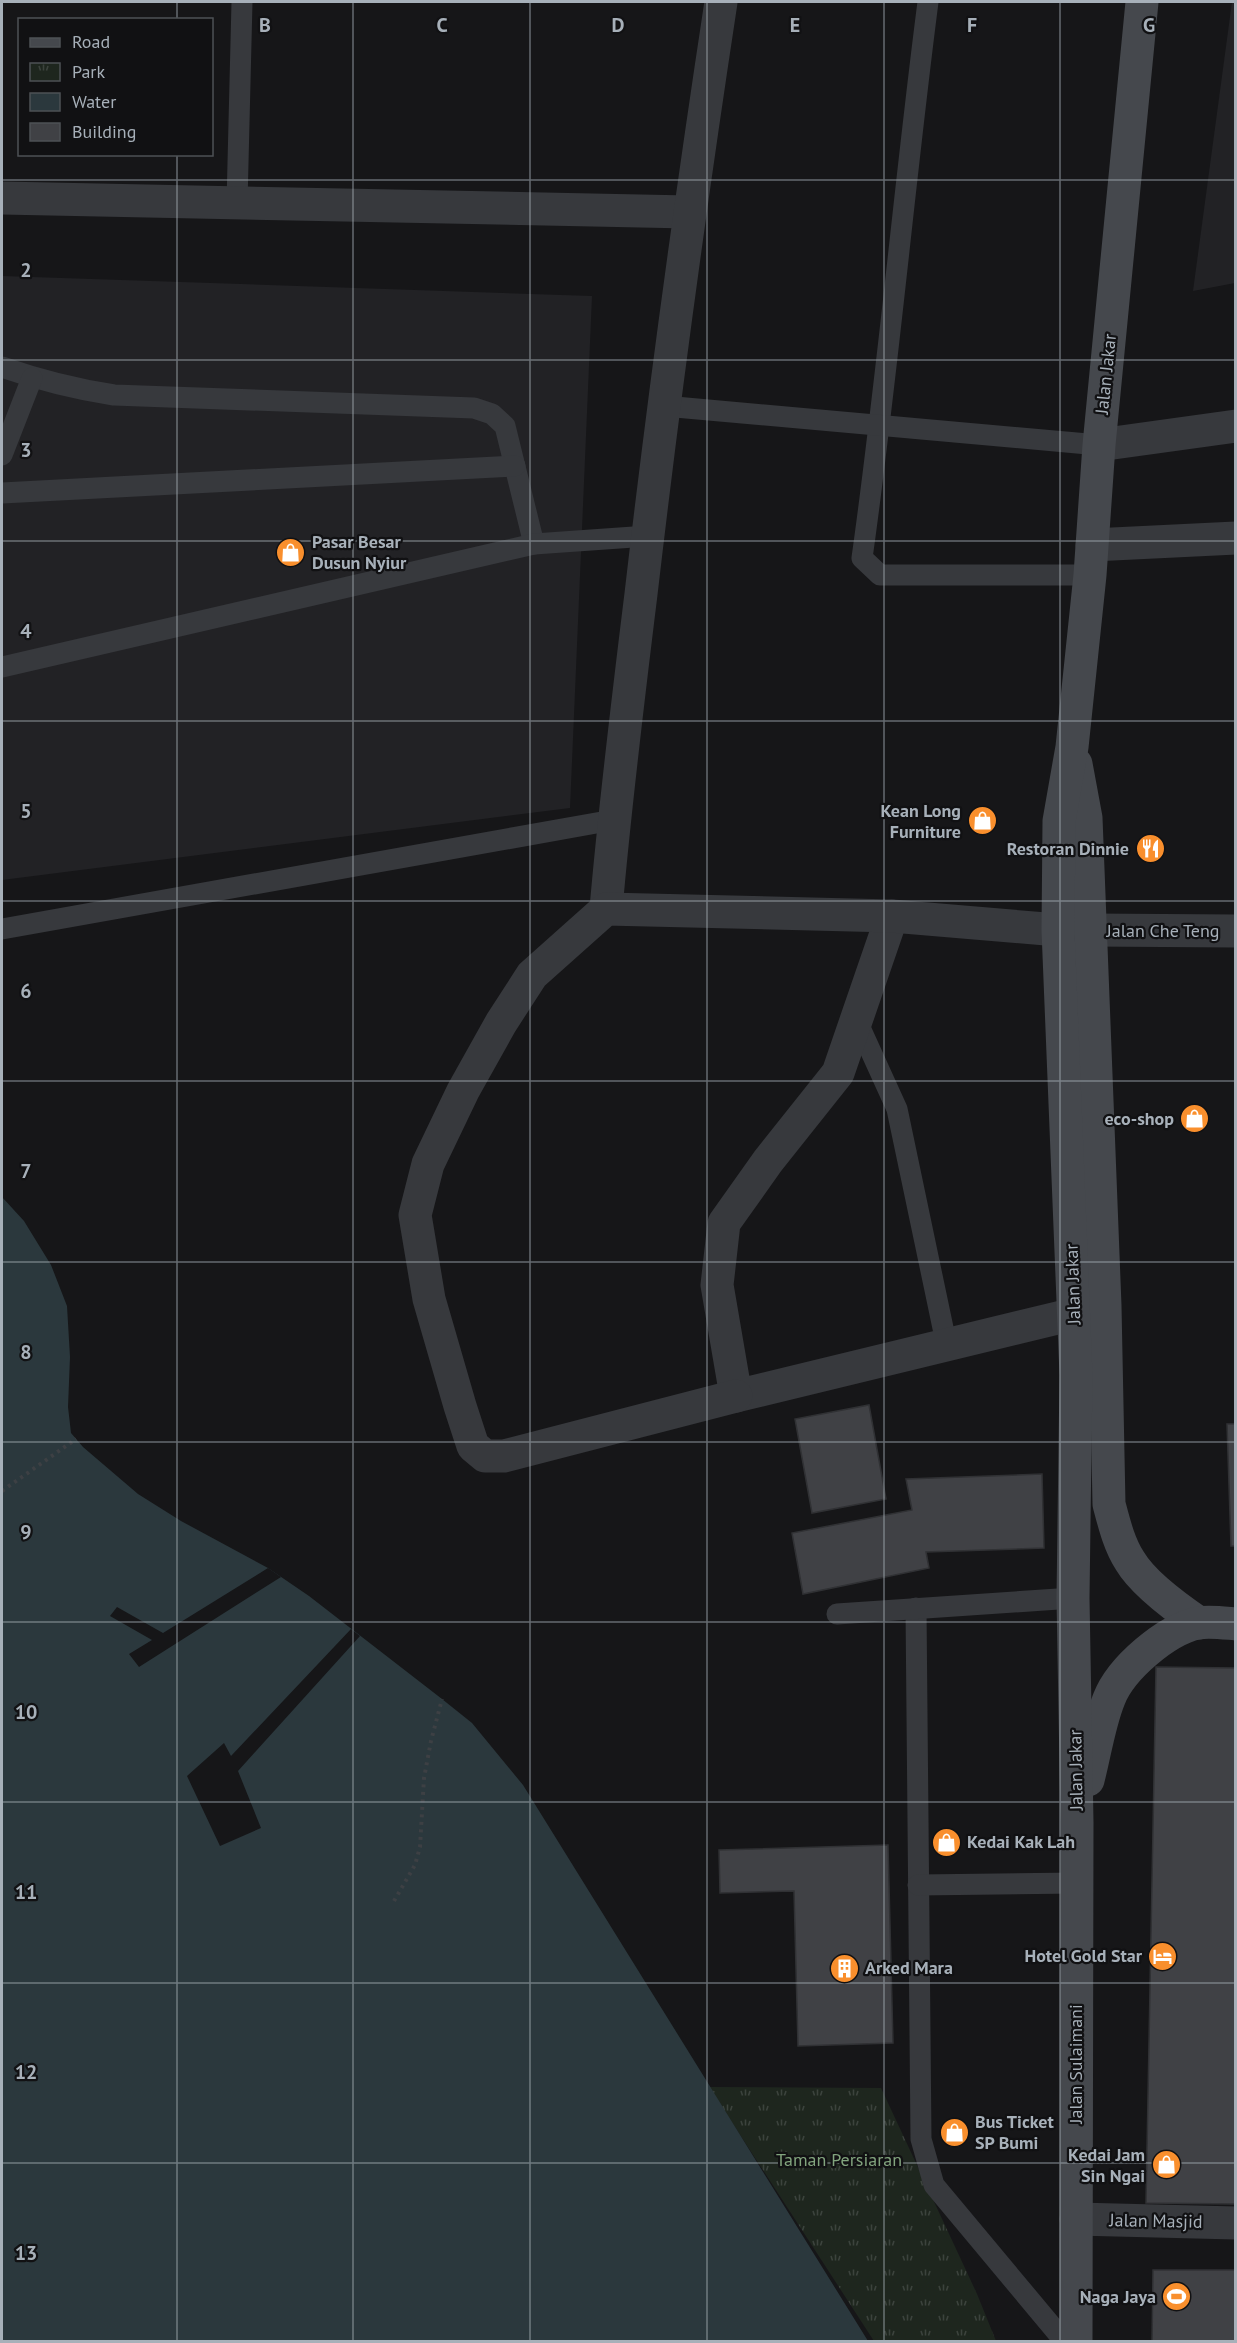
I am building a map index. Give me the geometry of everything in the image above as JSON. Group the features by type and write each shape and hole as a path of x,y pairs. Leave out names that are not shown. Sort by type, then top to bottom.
{"main road":[{"name":"Jalan Jakar","path":"1077,1822 1073,1598 1074,1314 1058,930 1059,821 1072,747 1091,560 1099,445 1142,2"},
{"name":"Jalan Jakar","path":"1072,747 1086,818 1105,1306 1109,1504 1114,1525 1130,1562 1170,1603 1199,1623"},
{"path":"1077,1822 1109,1698 1121,1678 1151,1646 1199,1623 1236,1624"},
{"name":"Jalan Sulaimani","path":"1076,2342 1077,1822"}],"street":[{"path":"606,909 614,820 664,406 690,212 722,2"},
{"path":"2,198 690,212"},
{"path":"1099,445 1236,426"},
{"path":"1091,560 1236,538"},
{"path":"1058,930 892,916 606,909 532,975 463,1091 428,1164 415,1215 429,1299 473,1446 485,1456 504,1456 736,1396 947,1347 1074,1314"},
{"path":"736,1396 717,1285 724,1223 768,1161 838,1073 892,916"},
{"name":"Jalan Che Teng","path":"1090,930 1236,931"},
{"name":"Jalan Masjid","path":"1076,2219 1236,2223"}],"lane":[{"path":"237,203 242,2"},
{"path":"928,2 880,427 862,558 880,575 1091,560"},
{"path":"2,367 32,378 114,395 474,408 492,414 505,426 534,544"},
{"path":"2,455 32,378"},
{"path":"664,406 1099,445"},
{"path":"2,493 515,466"},
{"path":"2,667 534,544 648,536"},
{"path":"2,929 614,820"},
{"path":"856,1021 897,1109 947,1347"},
{"path":"837,1614 1073,1598"},
{"path":"915,1608 921,2139 934,2185 1065,2342"},
{"path":"918,1885 1077,1883"}],"path":[{"path":"2,1491 76,1439"},
{"path":"394,1901 415,1865 420,1847 424,1778 442,1699"}],"shaded area":[{"path":"1232,2 1236,2 1235,283 1193,291"},
{"name":"Pasar Besar Dusun Nyiur","path":"2,276 592,296 570,808 2,880"}],"green space":[{"name":"Taman Persiaran","path":"709,2087 881,2088 977,2294 996,2341 874,2341"}],"water":[{"path":"2,1197 24,1221 51,1265 67,1306 70,1357 68,1407 71,1433 83,1447 138,1494 181,1521 268,1568 309,1596 472,1723 523,1785 868,2341 2,2341"}],"pier":[{"path":"268,1568 281,1577 139,1667 129,1654 152,1640 110,1616 117,1607 163,1633"},
{"path":"351,1629 360,1636 238,1771 261,1828 220,1846 187,1776 224,1743 231,1756"}],"building":[{"path":"869,1405 886,1499 812,1513 795,1419"},
{"path":"1227,1424 1236,1424 1236,1546 1231,1546"},
{"path":"1042,1474 1044,1548 926,1552 929,1568 803,1594 792,1533 912,1510 906,1479"},
{"path":"1156,1667 1236,1668 1236,2204 1146,2203"},
{"name":"Arked Mara","path":"888,1845 893,2043 798,2046 794,1891 720,1893 719,1850"},
{"path":"1153,2270 1236,2270 1236,2342 1152,2342"}],"place":[{"name":"Pasar Besar Dusun Nyiur","path":"291,552"},
{"name":"Kean Long Furniture","path":"982,821"},
{"name":"Restoran Dinnie","path":"1150,849"},
{"name":"eco-shop","path":"1195,1119"},
{"name":"Kedai Kak Lah","path":"946,1842"},
{"name":"Hotel Gold Star","path":"1163,1956"},
{"name":"Arked Mara","path":"844,1968"},
{"name":"Bus Ticket SP Bumi","path":"954,2132"},
{"name":"Kedai Jam Sin Ngai","path":"1166,2165"},
{"name":"Naga Jaya","path":"1177,2297"}]}
